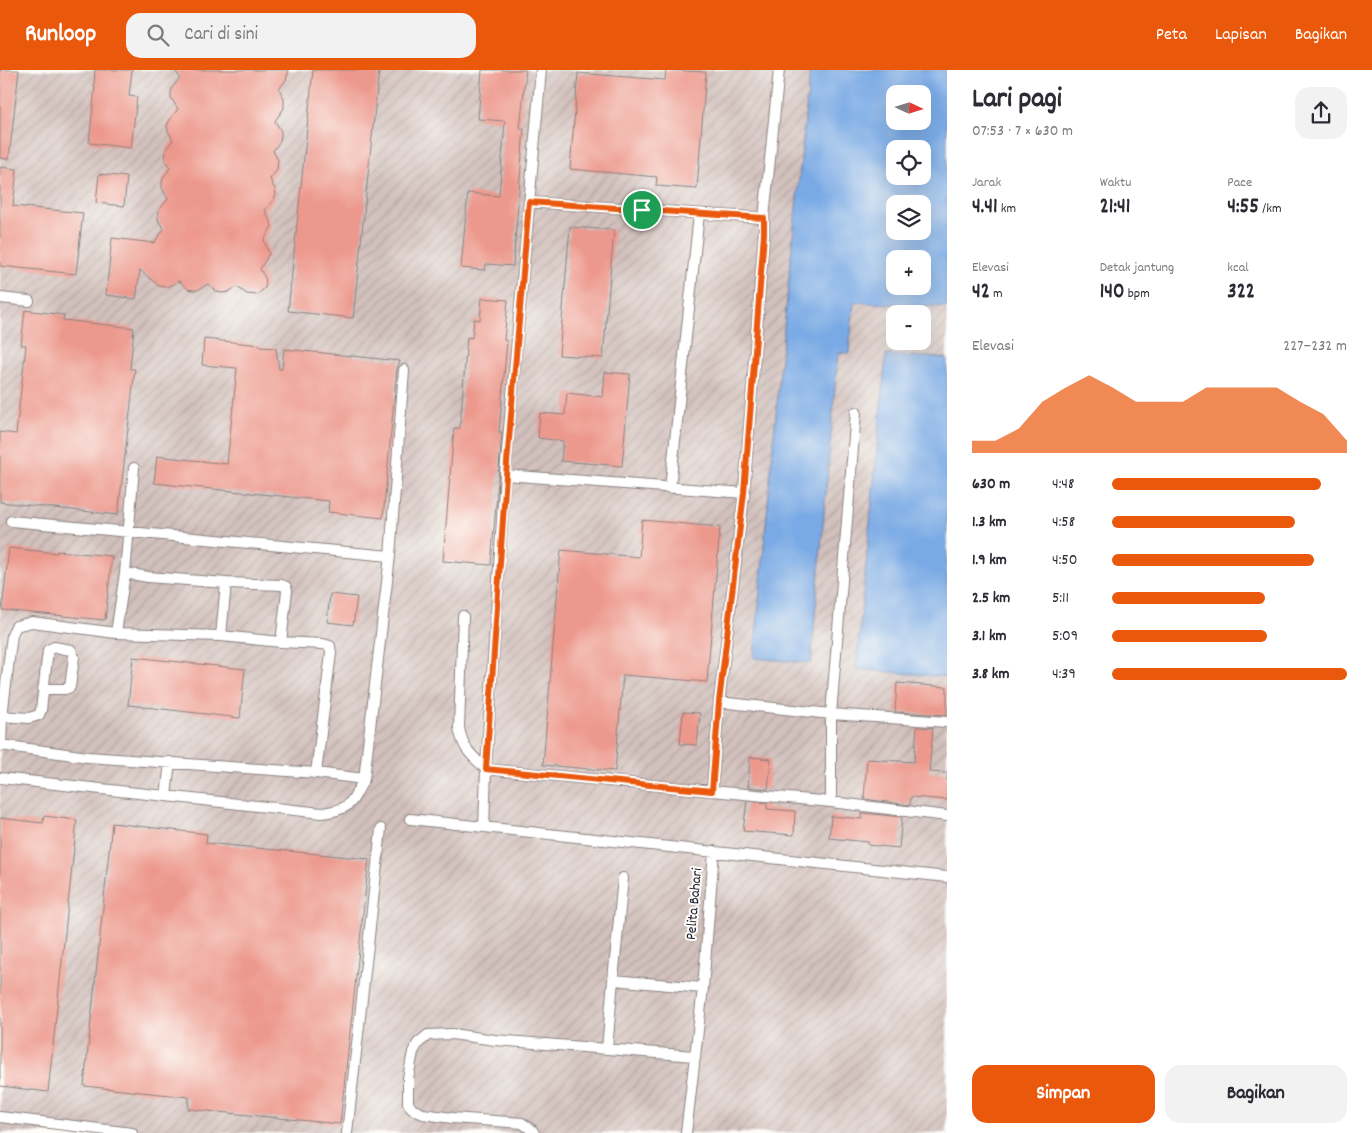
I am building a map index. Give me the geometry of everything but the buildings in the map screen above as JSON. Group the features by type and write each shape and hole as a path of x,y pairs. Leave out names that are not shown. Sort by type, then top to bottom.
{"lane":[{"path":"484,827 486,769 506,475 541,70"},
{"path":"712,791 719,702 744,493 764,218 779,70"},
{"path":"529,202 764,218"},
{"path":"670,488 699,214"},
{"path":"0,298 28,300"},
{"path":"0,778 322,813 341,811 349,805 364,779 390,556 404,370"},
{"path":"830,802 831,714 856,412"},
{"path":"116,634 125,573 134,468"},
{"path":"506,475 744,493"},
{"path":"11,521 390,556"},
{"path":"125,573 148,577 286,587 281,642"},
{"path":"220,636 226,583"},
{"path":"464,616 458,728 466,750 486,769 830,802 947,816"},
{"path":"316,773 331,653 330,646 220,636 116,634 32,622 16,626 12,635 1,716 0,745 88,757 316,773 364,779"},
{"path":"1,716 29,718 39,715 48,650 54,646 71,650 74,657 70,687 65,689 44,689"},
{"path":"719,702 831,714 947,722"},
{"path":"166,796 170,762"},
{"path":"410,819 714,851"},
{"path":"347,1133 381,829"},
{"name":"Pelita Bahari","path":"686,1133 703,988 714,851 947,877"},
{"path":"607,1049 623,878"},
{"path":"613,980 703,988"},
{"path":"534,1133 522,1123 452,1118 423,1114 412,1109 408,1103 408,1078 413,1052 418,1043 428,1035 452,1034 495,1040 694,1056"},
{"path":"0,1117 132,1133"}],"shaded area":[{"path":"0,70 810,70 782,347 854,301 916,305 886,305 886,350 931,350 931,306 947,307 947,358 886,355 856,669 947,677 947,1133 0,1133"}],"water":[{"path":"810,70 947,70 947,307 854,302 849,353 838,353 811,663 754,658 782,347"},
{"path":"886,355 947,358 947,677 856,669"}],"route":[{"path":"529,202 642,210 764,218 744,493 719,702 712,791 486,769 506,475 529,202"}]}
